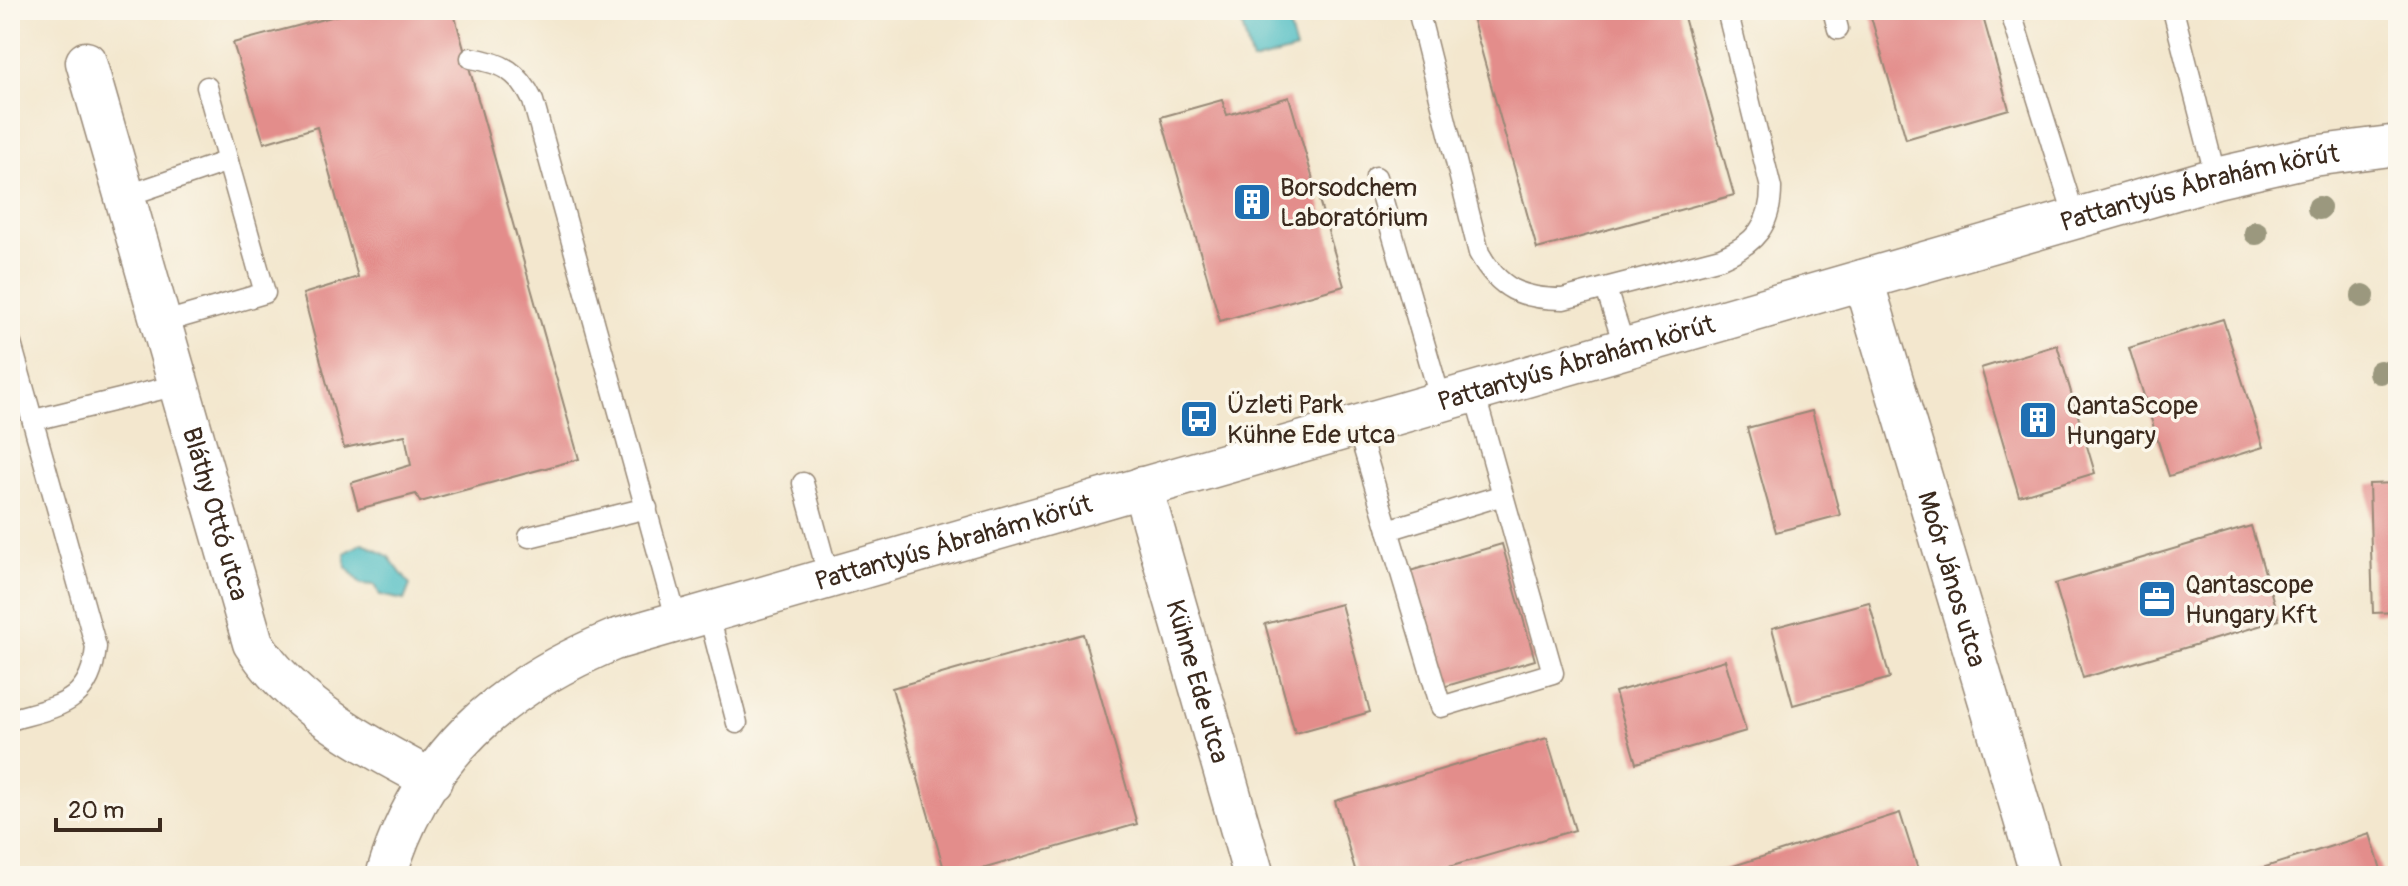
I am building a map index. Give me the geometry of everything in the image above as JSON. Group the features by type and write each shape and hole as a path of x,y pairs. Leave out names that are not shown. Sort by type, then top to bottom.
{"street":[{"name":"Bláthy Ottó utca","path":"86,62 240,602 260,654 286,686 307,703 432,780"},
{"name":"Pattantyús Ábrahám körút","path":"432,780 474,724 525,684 592,649 692,617 2216,178 2339,151 2398,145"},
{"name":"Moór János utca","path":"1863,280 2041,876"},
{"name":"Kühne Ede utca","path":"1142,487 1254,876"},
{"path":"386,876 405,830 432,780"}],"lane":[{"path":"1418,10 1479,253 1492,276 1536,299 1563,299 1721,258 1745,248 1760,232 1771,210 1767,160 1727,10"},
{"path":"2010,10 2075,218"},
{"path":"2173,10 2216,178"},
{"path":"471,58 506,66 523,79 533,101 647,508 737,723"},
{"path":"161,323 265,293 207,87"},
{"path":"126,196 228,161"},
{"path":"1357,426 1441,707 1553,673 1503,495 1457,397 1376,177"},
{"path":"1606,289 1625,348"},
{"path":"10,340 96,647 89,680 74,699 10,720"},
{"path":"34,420 178,385"},
{"path":"803,483 829,578"},
{"path":"1388,530 1503,495"},
{"path":"529,537 647,508"}],"water":[{"path":"1286,14 1296,50 1252,62 1242,25"},
{"path":"363,543 388,556 410,585 404,600 380,595 375,585 361,584 346,567 345,553"}],"building":[{"path":"358,10 453,10 579,459 420,502 416,494 358,509 351,483 411,465 405,435 344,448 303,294 358,277 317,127 264,143 233,43"},
{"path":"1470,10 1682,10 1734,195 1537,249"},
{"path":"1869,10 1981,10 2009,109 1906,139"},
{"name":"Borsodchem Laboratórium","path":"1289,97 1344,286 1220,321 1161,117 1222,100 1227,115"},
{"path":"2223,319 2263,447 2169,476 2129,348"},
{"name":"QantaScope Hungary","path":"2057,345 2095,473 2019,496 1981,368"},
{"path":"1812,411 1840,515 1776,532 1747,428"},
{"path":"2398,483 2398,612 2373,613 2369,484"},
{"path":"2251,526 2279,620 2083,678 2055,584"},
{"path":"1502,544 1535,660 1443,687 1410,571"},
{"path":"1869,602 1890,678 1793,705 1772,628"},
{"path":"1341,604 1370,712 1295,733 1265,624"},
{"path":"1083,634 1137,824 958,876 946,876 892,688"},
{"path":"1725,660 1746,731 1636,763 1615,692"},
{"path":"1547,738 1575,830 1418,876 1357,876 1335,801"},
{"path":"1900,813 1920,876 1705,876 1705,875"},
{"path":"2370,834 2383,876 2240,876 2240,875"}],"place":[{"name":"Borsodchem Laboratórium","path":"1252,202"},
{"name":"Üzleti Park Kühne Ede utca","path":"1199,419"},
{"name":"QantaScope Hungary","path":"2038,420"},
{"name":"Qantascope Hungary Kft","path":"2157,599"}]}
